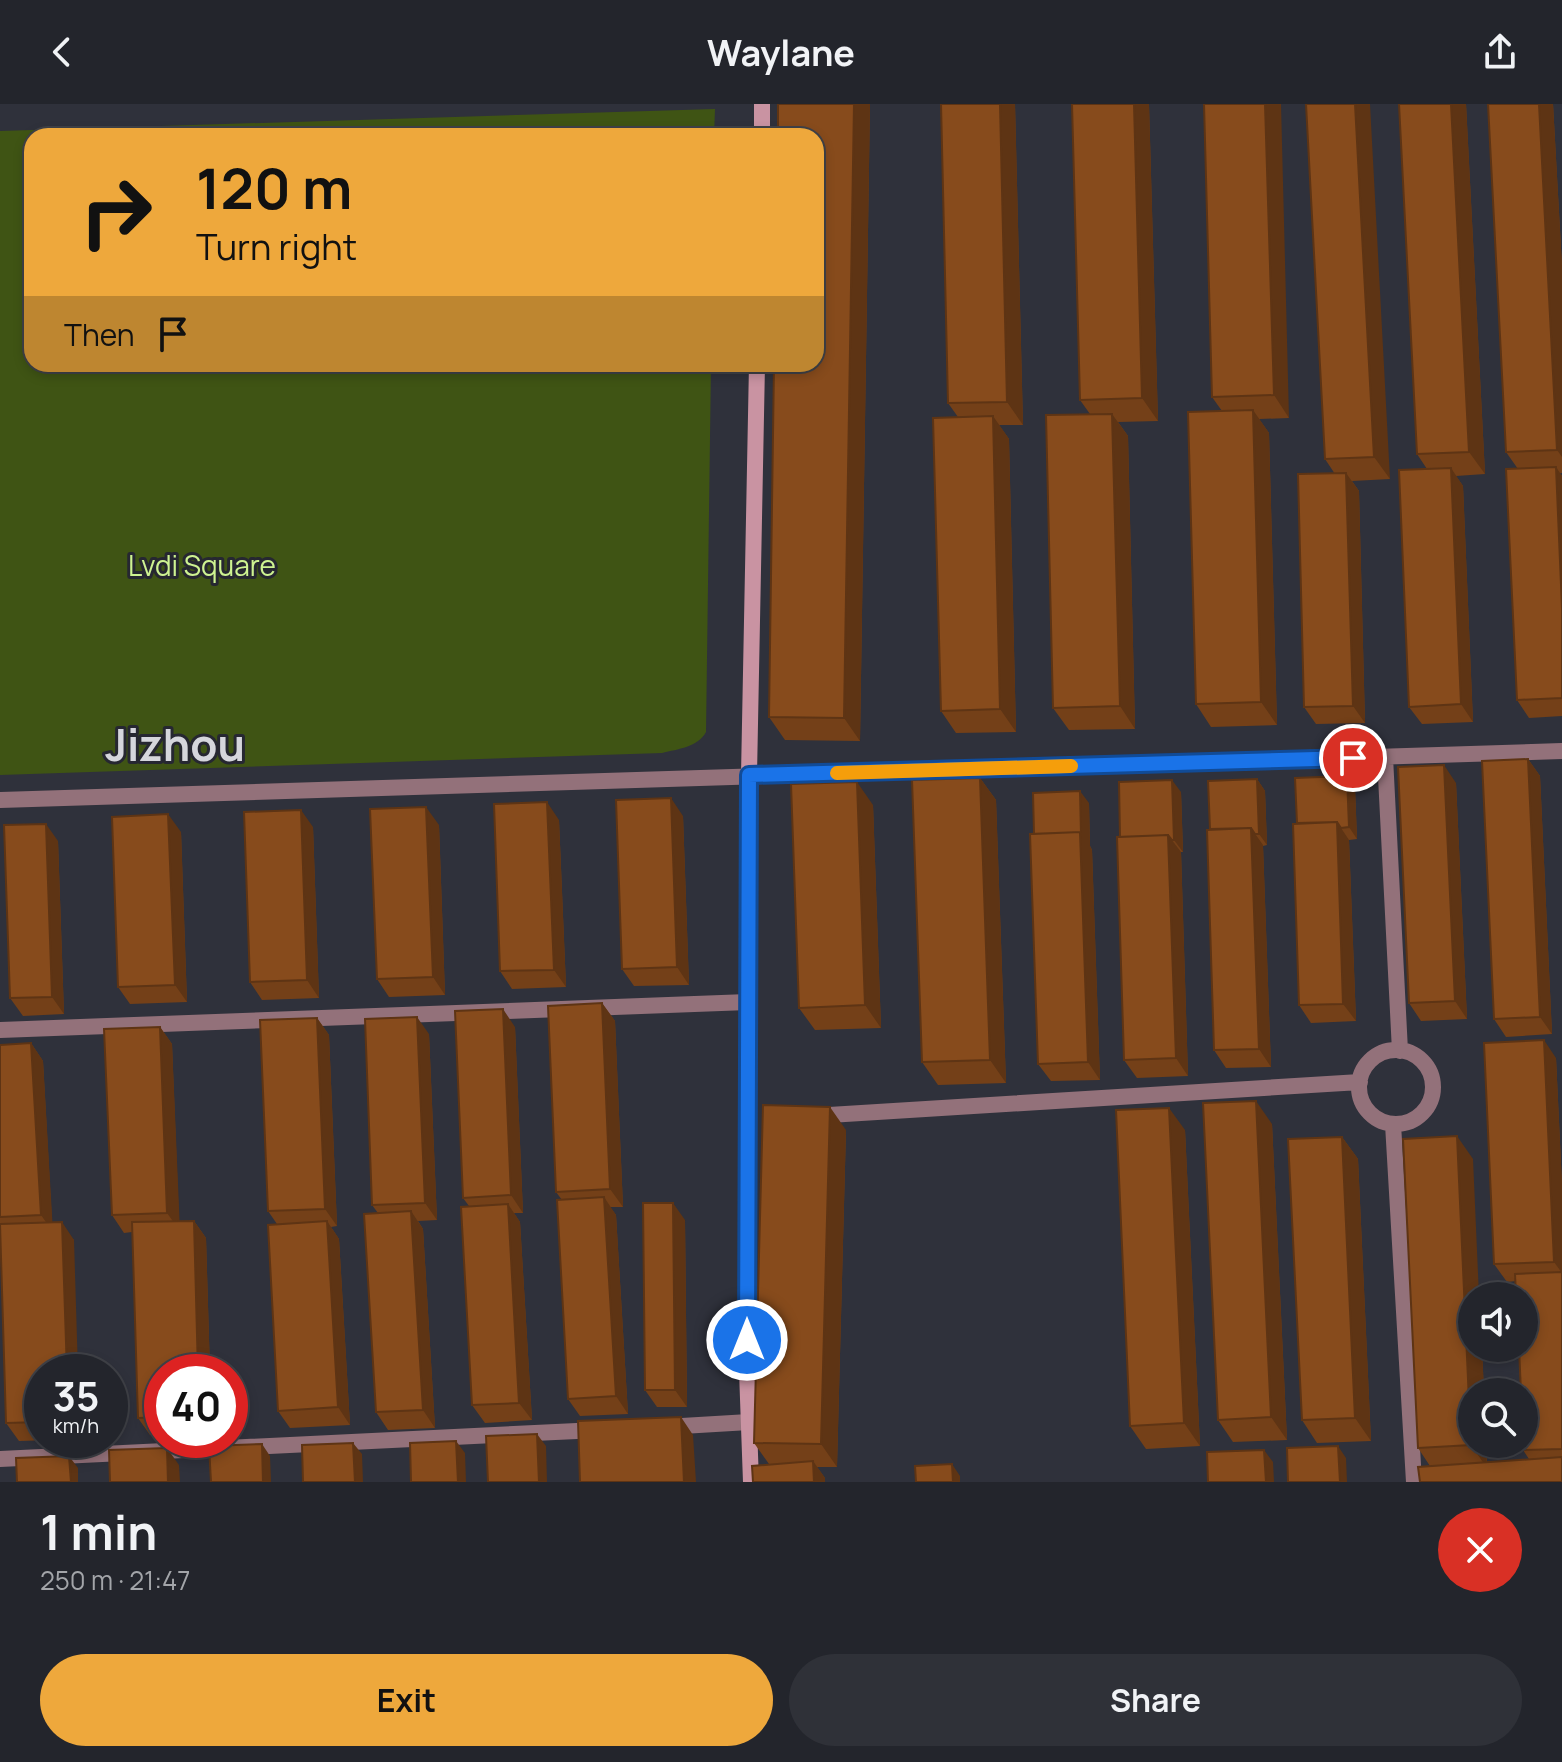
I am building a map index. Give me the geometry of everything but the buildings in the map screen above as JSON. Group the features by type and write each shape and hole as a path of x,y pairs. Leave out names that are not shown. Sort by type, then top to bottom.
{"street":[{"path":"762,104 762,128"},
{"path":"751,1482 747,1371 756,1119 748,1002 749,775 757,372"},
{"path":"0,800 1562,751"},
{"path":"1385,757 1400,1051"},
{"path":"0,1030 748,1002"},
{"path":"1391,1050 1400,1051 1409,1052 1424,1062 1433,1077 1433,1095 1425,1111 1410,1121 1393,1124 1376,1118 1364,1105 1359,1087 1364,1070 1375,1056 1391,1050"},
{"path":"795,1117 1360,1082"},
{"path":"1393,1124 1414,1482"},
{"path":"653,1427 749,1422"},
{"path":"0,1459 621,1429"}],"green space":[{"name":"Lvdi Square","path":"715,109 714,128 98,128"},
{"name":"Lvdi Square","path":"24,130 24,372 711,372 706,732 702,737 687,747 662,753 0,775 0,131"}],"slow traffic":[{"path":"837,773 1071,766"}],"district":[{"name":"Jizhou","path":"175,746"}],"route":[{"path":"747,1340 749,775 1353,758"}]}
